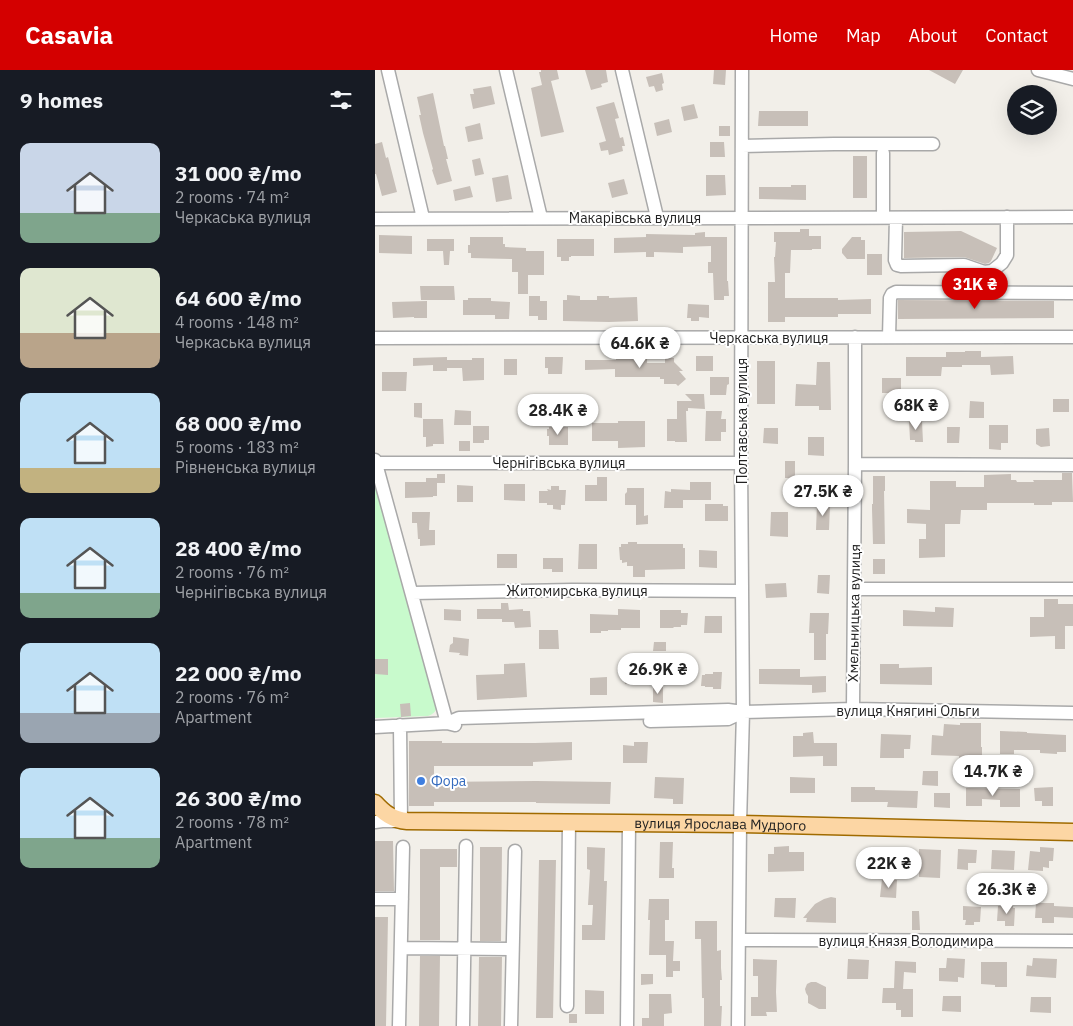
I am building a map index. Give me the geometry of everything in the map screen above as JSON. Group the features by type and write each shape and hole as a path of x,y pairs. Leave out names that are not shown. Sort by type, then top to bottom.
{"main road":[{"path":"375,803 388,815 401,821"},
{"name":"вулиця Ярослава Мудрого","path":"401,821 740,824 1073,832"}],"street":[{"path":"387,70 423,218"},
{"path":"506,70 541,218"},
{"path":"622,70 657,218"},
{"name":"Полтавська вулиця","path":"738,1026 743,712 741,463 742,70"},
{"path":"1038,70 1073,79"},
{"path":"741,146 933,144"},
{"path":"883,154 889,218 897,265 964,265 984,272 992,271 1007,256 1007,217"},
{"name":"Макарівська вулиця","path":"375,218 1073,217"},
{"path":"889,337 890,298 896,292 1073,292"},
{"name":"Хмельницька вулиця","path":"853,709 855,337"},
{"name":"Черкаська вулиця","path":"375,338 1073,337"},
{"path":"375,462 447,723"},
{"name":"Чернігівська вулиця","path":"375,462 741,463"},
{"path":"855,464 1073,465"},
{"path":"855,589 1073,589"},
{"name":"Житомирська вулиця","path":"412,593 572,590 742,591"},
{"name":"вулиця Княгині Ольги","path":"375,727 447,723 460,726 728,719 743,712 853,709 1073,713"},
{"path":"375,736 394,725 401,821 375,822"},
{"path":"567,1006 569,822"},
{"path":"627,1026 629,823"},
{"path":"463,1026 466,846"},
{"path":"399,1026 403,847"},
{"path":"511,1026 515,851"},
{"path":"375,899 402,899"},
{"name":"вулиця Князя Володимира","path":"739,940 1073,941"},
{"path":"401,948 512,949"}],"green space":[{"path":"375,478 437,706 434,713 428,716 375,718"}],"building":[{"path":"541,70 557,70 559,79 551,81 564,132 541,137 531,88 542,85 539,72"},
{"path":"585,70 606,70 608,82 601,84 602,87 591,90"},
{"path":"714,70 726,70 725,85 713,84"},
{"path":"929,70 963,70 955,84"},
{"path":"662,73 663,90 656,92 654,86 649,87 646,77"},
{"path":"491,86 495,104 473,109 470,94 474,94 473,89"},
{"path":"433,93 452,181 437,185 423,133 417,97"},
{"path":"614,102 619,118 615,119 620,138 623,137 625,146 622,146 623,151 609,155 608,150 601,151 599,143 606,141 596,107"},
{"path":"694,104 698,118 684,121 681,107"},
{"path":"759,111 808,111 808,126 758,126"},
{"path":"669,119 672,132 657,136 654,123"},
{"path":"480,123 483,139 468,142 465,127"},
{"path":"719,126 730,126 730,136 719,136"},
{"path":"382,142 397,192 382,196 375,174 375,144"},
{"path":"710,142 724,142 725,157 710,157"},
{"path":"853,156 867,156 867,198 853,198"},
{"path":"480,158 484,174 475,176 472,160"},
{"path":"508,175 512,199 496,202 492,178"},
{"path":"706,175 725,175 726,195 706,196"},
{"path":"624,179 628,194 612,198 608,183"},
{"path":"791,185 806,185 806,200 759,199 759,187 791,187"},
{"path":"470,186 473,197 455,201 453,190"},
{"path":"800,229 809,229 809,236 821,236 821,249 791,250 790,273 785,273 785,298 871,299 871,314 838,314 838,317 785,317 785,322 768,322 768,282 775,282 774,257 776,242 774,242 774,232 800,232"},
{"path":"961,231 997,248 989,263 985,264 964,257 904,258 904,232"},
{"path":"705,232 705,237 727,237 729,296 724,296 724,300 714,300 713,273 708,273 708,262 711,262 711,246 683,247 683,253 654,252 654,257 646,257 646,252 614,253 614,238 646,237 646,234 695,235 695,233"},
{"path":"379,235 412,236 412,254 379,253"},
{"path":"470,237 503,237 505,247 526,248 526,251 544,251 544,275 528,275 528,294 518,294 518,272 512,272 512,259 471,258 471,253 468,253"},
{"path":"852,237 861,237 861,240 865,240 865,259 847,259 842,253 842,249"},
{"path":"427,239 454,239 454,251 450,251 449,265 444,265 443,251 427,251"},
{"path":"557,239 594,239 594,256 571,256 569,261 561,261 561,257 557,257"},
{"path":"867,254 882,254 882,275 867,275"},
{"path":"420,286 454,286 455,300 421,300"},
{"path":"567,295 580,296 580,300 597,300 597,296 609,296 609,298 637,297 638,321 563,321 563,300 567,300"},
{"path":"529,296 540,296 540,301 547,301 547,320 538,320 538,316 529,316"},
{"path":"468,298 491,298 491,301 510,302 509,319 495,319 495,315 463,315 463,300 468,300"},
{"path":"898,300 1054,301 1054,318 898,319"},
{"path":"427,301 427,318 393,318 392,302"},
{"path":"688,304 709,305 709,318 699,317 699,321 691,321 691,318 687,318"},
{"path":"981,351 981,357 1013,356 1014,374 991,375 990,365 962,365 962,367 942,367 941,376 906,376 906,357 946,357 946,352"},
{"path":"636,356 647,356 647,363 665,363 665,358 674,358 674,362 683,371 679,371 686,379 678,386 676,384 664,384 664,379 660,379 660,377 615,377 615,369 585,370 585,360 616,360 616,358 636,358"},
{"path":"696,356 713,356 713,371 696,371"},
{"path":"447,357 447,360 484,358 484,380 463,381 462,368 447,368 447,371 433,371 433,365 413,366 413,358"},
{"path":"545,357 563,357 562,374 548,374 548,368 545,368"},
{"path":"504,359 517,359 517,375 504,375"},
{"path":"757,361 775,361 775,404 757,404"},
{"path":"817,362 830,362 831,410 819,410 819,406 795,406 796,384 816,385"},
{"path":"382,372 407,372 406,391 382,391"},
{"path":"710,377 729,377 726,395 710,395"},
{"path":"882,378 901,378 901,393 882,393"},
{"path":"685,394 704,394 705,409 688,408 688,411 686,411 687,442 667,441 667,419 677,419 677,401 692,401"},
{"path":"1053,399 1069,399 1069,412 1053,412"},
{"path":"970,401 984,402 984,418 969,418"},
{"path":"574,402 586,402 585,409 574,409"},
{"path":"414,403 422,403 422,418 414,417"},
{"path":"520,405 529,405 529,418 520,418"},
{"path":"455,410 471,411 471,425 454,425"},
{"path":"706,411 722,411 721,419 726,419 726,432 721,432 721,441 705,441"},
{"path":"423,419 443,419 444,444 433,444 433,446 426,447 426,437 423,437"},
{"path":"618,421 645,421 645,447 618,448 618,441 592,441 592,423 618,423"},
{"path":"909,421 922,421 923,442 910,440"},
{"path":"989,425 1008,425 1008,443 1001,443 1001,450 989,449"},
{"path":"473,426 489,426 489,440 484,440 484,443 473,443"},
{"path":"549,427 568,427 568,445 549,445 547,429"},
{"path":"947,427 960,427 959,443 947,443"},
{"path":"764,428 778,428 778,444 763,443"},
{"path":"1049,428 1050,446 1041,447 1036,444 1036,429"},
{"path":"808,437 824,437 824,456 808,455"},
{"path":"459,441 470,441 470,451 459,451"},
{"path":"785,461 795,461 795,478 785,478"},
{"path":"1062,473 1072,473 1073,502 1052,502 1052,505 987,503 987,510 961,510 960,524 945,524 945,557 919,558 919,539 926,539 926,524 907,523 907,509 930,510 930,481 956,481 956,487 984,487 984,475 1011,474 1011,480 1034,482 1033,480 1062,480"},
{"path":"437,474 445,474 445,483 437,483"},
{"path":"873,476 885,476 885,544 873,544"},
{"path":"597,477 607,477 607,501 585,501 585,485 597,485"},
{"path":"426,478 437,478 437,496 405,498 405,482 426,482"},
{"path":"690,482 711,482 711,500 683,500 683,508 664,508 665,491 671,492 671,489 690,490"},
{"path":"504,484 525,484 525,501 504,500"},
{"path":"457,485 473,486 473,502 457,502"},
{"path":"551,486 559,486 559,490 566,490 565,505 561,505 561,510 553,509 553,505 547,505 547,503 539,503 539,491 551,490"},
{"path":"627,488 644,488 644,516 648,515 648,524 636,525 636,505 625,505"},
{"path":"705,504 723,504 723,506 728,506 728,521 705,521"},
{"path":"817,504 830,505 829,530 816,530"},
{"path":"412,512 430,512 429,530 435,530 435,545 420,546 417,523 412,523"},
{"path":"771,512 788,512 788,537 770,536"},
{"path":"628,542 637,542 637,544 683,544 683,548 685,548 685,569 645,570 645,577 633,577 633,566 627,566 627,562 622,563 622,560 620,560 619,547 621,547 621,544 628,544"},
{"path":"579,544 597,544 597,569 578,569"},
{"path":"699,550 717,551 717,568 699,567"},
{"path":"497,554 517,554 517,568 497,568"},
{"path":"543,558 563,558 563,572 552,572 552,569 543,569"},
{"path":"873,559 885,559 885,574 873,574"},
{"path":"818,575 830,575 829,594 817,593"},
{"path":"786,583 787,597 766,598 765,584"},
{"path":"1044,599 1058,599 1058,604 1073,604 1073,626 1065,626 1065,649 1055,649 1055,636 1030,637 1030,617 1044,617"},
{"path":"501,603 508,603 509,610 523,609 523,611 530,611 531,627 515,628 514,622 502,622 502,619 477,619 477,609 501,609"},
{"path":"935,607 954,608 953,627 903,626 903,610 935,612"},
{"path":"444,609 461,610 461,621 444,620"},
{"path":"618,609 640,610 640,628 621,628 621,630 590,633 590,614 618,615"},
{"path":"660,610 681,610 681,613 688,613 687,625 660,628"},
{"path":"810,613 829,613 828,634 826,634 826,660 814,660 814,633 809,633"},
{"path":"705,616 722,616 722,633 704,633"},
{"path":"539,630 558,630 559,649 539,649"},
{"path":"453,637 469,639 468,656 449,652 450,645 453,643"},
{"path":"654,642 666,642 666,651 653,651"},
{"path":"668,658 686,658 685,671 668,670"},
{"path":"375,659 388,659 388,675 375,674"},
{"path":"525,663 527,697 477,700 476,675 504,674 504,664"},
{"path":"880,664 899,664 899,668 932,667 932,685 880,684"},
{"path":"759,669 800,669 800,677 826,676 826,692 812,693 812,685 759,684"},
{"path":"624,672 641,672 642,683 625,684"},
{"path":"713,672 722,672 721,689 701,686 702,675 713,674"},
{"path":"607,677 607,695 590,695 590,678"},
{"path":"653,687 663,687 663,703 653,702"},
{"path":"410,703 411,716 401,717 400,704"},
{"path":"960,723 981,723 982,760 959,760 959,756 931,755 932,735 943,736 944,724 960,725"},
{"path":"1000,731 1066,735 1066,752 1057,752 1057,754 1040,753 1040,750 1014,750 1014,754 1000,754"},
{"path":"813,732 814,743 837,743 837,766 823,766 823,756 793,757 793,736 803,736 803,733"},
{"path":"881,734 911,735 910,749 904,749 904,758 880,758"},
{"path":"409,741 442,741 442,743 572,742 572,760 533,762 533,766 434,766 434,782 611,782 610,804 434,802 434,806 409,806"},
{"path":"634,742 648,742 647,763 623,763 623,745 634,746"},
{"path":"923,771 938,771 938,786 922,785"},
{"path":"655,777 684,778 683,804 673,804 673,799 654,798"},
{"path":"790,777 815,778 815,793 790,793"},
{"path":"851,787 875,787 875,790 918,791 917,808 887,807 888,802 851,802"},
{"path":"1053,787 1053,806 1042,806 1042,801 1035,801 1034,788"},
{"path":"966,788 1020,789 1020,807 1000,807 1000,800 982,799 982,806 966,806"},
{"path":"934,793 950,793 950,808 934,807"},
{"path":"375,841 393,841 394,891 375,891"},
{"path":"660,842 673,842 672,868 674,868 674,878 659,878"},
{"path":"789,846 789,852 804,852 804,871 768,872 768,854 774,854 774,847"},
{"path":"480,847 502,847 501,941 480,941"},
{"path":"587,847 605,848 604,881 607,881 605,940 582,940 582,925 592,925 593,905 588,905 590,870 587,869"},
{"path":"1040,847 1054,848 1053,861 1049,861 1049,868 1043,867 1043,871 1028,870 1030,851 1040,852"},
{"path":"420,849 457,849 457,867 440,867 440,940 420,940"},
{"path":"919,849 941,850 940,878 919,877"},
{"path":"958,849 977,850 976,863 968,863 968,870 957,869"},
{"path":"992,850 1015,851 1014,870 991,869"},
{"path":"539,860 556,860 553,1018 536,1018"},
{"path":"882,879 897,880 896,898 880,897"},
{"path":"831,897 836,898 836,923 806,922 807,918 803,918 815,904"},
{"path":"775,898 796,898 795,918 774,917"},
{"path":"649,899 669,899 669,920 665,920 665,941 674,941 673,961 680,961 680,971 673,971 673,977 666,977 666,955 649,955"},
{"path":"1036,903 1054,903 1054,906 1073,907 1073,918 1054,917 1054,923 1042,923 1042,918 1035,918"},
{"path":"963,906 981,907 980,922 974,922 974,925 965,925 966,920 963,920"},
{"path":"998,906 1013,906 1015,908 1014,926 1005,926 1005,921 997,921"},
{"path":"912,911 919,911 920,930 912,930"},
{"path":"375,917 388,917 386,1026 375,1026"},
{"path":"695,921 717,921 717,951 721,950 721,1026 704,1026 701,939 695,939"},
{"path":"420,956 440,956 439,1026 419,1026"},
{"path":"479,957 502,957 501,1026 478,1026"},
{"path":"947,958 965,959 964,978 958,977 958,982 939,981 939,968 946,968"},
{"path":"1033,958 1057,959 1056,978 1026,976 1027,965 1032,966"},
{"path":"753,959 777,960 777,1012 766,1012 767,1016 751,1016 751,997 758,997 758,976 753,976"},
{"path":"848,959 869,960 868,979 847,979"},
{"path":"895,961 916,962 916,973 904,972 903,989 913,989 913,1017 901,1017 901,1010 896,1010 896,1003 882,1003 883,988 894,988"},
{"path":"981,962 1007,962 1007,987 981,984"},
{"path":"641,974 653,974 653,984 641,985"},
{"path":"816,982 826,987 826,1009 819,1009 808,1003 805,989 807,984"},
{"path":"585,990 604,991 604,1014 585,1014"},
{"path":"649,994 671,994 672,1013 664,1014 664,1026 642,1026 642,1018 649,1018"},
{"path":"943,996 961,996 961,1012 942,1011"},
{"path":"1031,997 1051,997 1051,1013 1030,1012"},
{"path":"569,1014 577,1014 577,1023 569,1023"}],"place":[{"name":"Фора","path":"421,781"}]}
